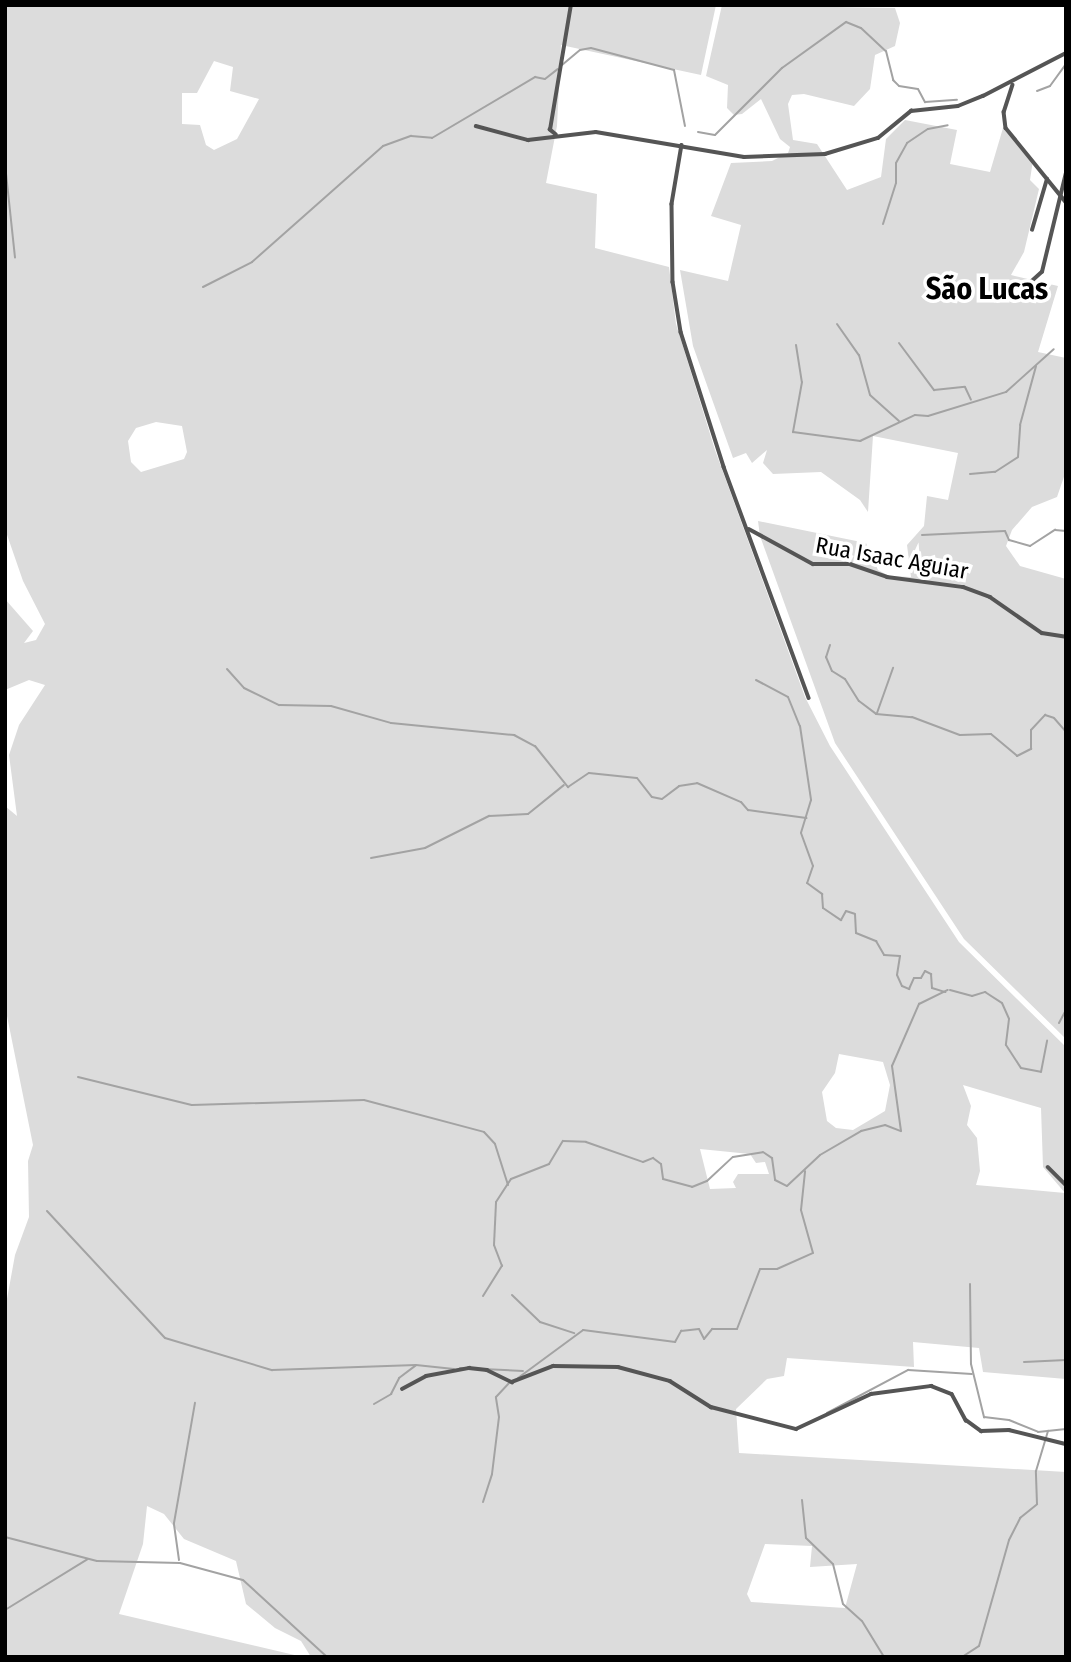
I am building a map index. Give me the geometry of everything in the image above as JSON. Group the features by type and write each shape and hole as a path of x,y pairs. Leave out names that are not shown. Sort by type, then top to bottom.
{"street":[{"path":"558,136 551,130 571,5"},
{"path":"476,126 528,140 558,136 626,134 744,157 788,158 837,152 878,138 911,111 958,106 1013,83 1066,53"},
{"path":"1013,83 1004,123 1066,202"},
{"path":"682,145 672,231 673,282 681,332 809,698"},
{"path":"1024,288 1042,272 1066,173"},
{"path":"1032,230 1047,179"},
{"name":"Rua Isaac Aguiar","path":"749,529 813,564 849,564 887,577 962,587 990,597 1042,633 1066,637"},
{"path":"1048,1167 1066,1185"},
{"path":"402,1389 426,1376 469,1367 516,1382 549,1367 618,1367 670,1381 712,1407 796,1429 871,1394 931,1387 952,1394 966,1420 981,1431 1009,1430 1066,1444"}],"shaded area":[{"path":"5,5 716,5 701,75 561,45 557,126 546,183 597,194 595,248 669,267 676,324 715,450 805,697 830,746 959,942 1066,1047 1066,1379 983,1372 979,1348 913,1342 914,1367 787,1358 784,1376 767,1379 736,1409 739,1453 1066,1472 1066,1657 311,1657 301,1641 275,1628 246,1604 236,1561 184,1539 164,1514 147,1506 143,1544 119,1614 303,1657 5,1657 5,1310 15,1255 29,1217 28,1161 33,1145 5,1006 5,806 17,816 9,755 19,725 45,685 29,680 5,690 5,599 33,631 24,643 36,640 45,624 23,581 5,529","holes":["214,61 233,67 230,91 259,99 237,139 214,150 206,145 200,125 182,124 182,93 197,93","156,422 182,426 187,452 184,459 141,472 131,462 128,441 136,428","839,1054 883,1062 890,1085 885,1111 853,1130 836,1128 827,1121 822,1092 835,1073","963,1085 1041,1108 1043,1167 1065,1193 976,1185 980,1171 977,1138 967,1125 971,1106","700,1149 750,1154 756,1163 765,1162 769,1174 738,1174 733,1182 736,1188 710,1189","765,1544 812,1546 810,1567 857,1564 845,1608 751,1602 747,1594"]},
{"path":"722,5 895,8 900,23 895,46 875,55 870,89 854,106 804,94 792,95 788,104 793,140 817,144 847,190 881,177 886,139 905,120 957,130 950,164 990,172 1003,128 1033,160 1030,180 1039,189 1024,252 1011,275 1058,286 1038,352 1066,358 1066,471 1057,497 1032,507 1012,530 1006,546 1020,566 1066,579 1066,1039 964,939 835,743 760,536 758,521 866,543 878,570 889,576 911,577 907,545 924,526 927,496 948,500 958,453 873,436 868,512 860,500 821,472 773,474 763,463 767,450 752,463 746,453 733,458 693,346 680,270 728,281 741,225 711,216 731,163 772,161 788,153 790,147 780,139 761,99 742,114 734,115 727,108 728,85 706,76"}],"waterway":[{"path":"698,132 715,135 782,68 846,22 861,28 886,51 893,80 899,86 918,89 925,102 957,100"},
{"path":"562,65 580,50 591,48 674,70 685,126"},
{"path":"1037,91 1050,86 1066,64"},
{"path":"203,287 252,262 383,146 411,136 432,138 535,77 545,79 558,69"},
{"path":"883,224 896,183 896,163 907,143 928,129 948,125"},
{"path":"5,164 15,257"},
{"path":"837,324 859,355 870,395 899,421"},
{"path":"899,343 934,390 965,387 971,400"},
{"path":"796,345 802,382 793,432 860,441 915,415 928,416 1006,392 1054,349"},
{"path":"970,474 995,472 1018,457 1020,425 1036,366"},
{"path":"922,535 1005,531 1009,540 1030,546 1055,530 1066,531"},
{"path":"830,645 826,657 832,671 845,679 859,701 876,714 912,717 960,735 991,734 1017,756 1031,749 1031,730 1045,715 1054,718 1066,732"},
{"path":"877,713 893,668"},
{"path":"227,669 244,688 279,705 331,706 391,723 514,735 535,746 568,787 589,773 637,778 652,797 662,799 679,786 697,783 741,802 748,810 806,818"},
{"path":"756,680 788,697 800,726 811,800 801,833 813,866 807,883 822,894 823,908 841,920 846,911 855,914 856,933 876,941 884,955 900,956 897,975 902,986 909,989 914,978 921,978 925,971 931,974 932,988 945,992"},
{"path":"371,858 425,848 489,816 528,814 564,785"},
{"path":"483,1296 502,1266 494,1245 496,1202 511,1179 549,1164 563,1141 586,1142 643,1162 653,1158 661,1164 663,1179 692,1187 707,1181 733,1157 763,1152 772,1158 775,1180 787,1186 820,1155 861,1131 885,1125 901,1131 892,1066 919,1004 948,990"},
{"path":"950,990 972,996 985,992 1002,1003 1009,1019 1006,1045 1021,1068 1041,1072 1047,1041"},
{"path":"1059,1023 1066,1010"},
{"path":"78,1077 192,1105 364,1100 484,1132 495,1144 508,1185"},
{"path":"518,1378 583,1330 675,1342 681,1331 699,1329 704,1339 712,1329 737,1329 760,1269 777,1269 813,1253 801,1210 805,1171"},
{"path":"47,1211 165,1338 272,1370 416,1365 454,1369"},
{"path":"970,1284 971,1364 984,1417 1009,1420 1038,1432 1066,1429"},
{"path":"512,1295 540,1322 574,1333"},
{"path":"1024,1362 1066,1360"},
{"path":"374,1404 391,1394 399,1378 416,1365"},
{"path":"460,1368 523,1371"},
{"path":"827,1413 908,1370 972,1374"},
{"path":"483,1502 492,1474 499,1417 496,1397 510,1382"},
{"path":"179,1560 174,1523 195,1403"},
{"path":"962,1657 979,1646 1009,1540 1020,1518 1037,1504 1036,1471 1048,1431"},
{"path":"802,1500 806,1538 833,1564 843,1604 862,1621 884,1657"},
{"path":"5,1537 97,1561 180,1563 243,1580 327,1657"},
{"path":"5,1610 88,1559"}],"district":[{"name":"São Lucas","path":"987,289"}]}
